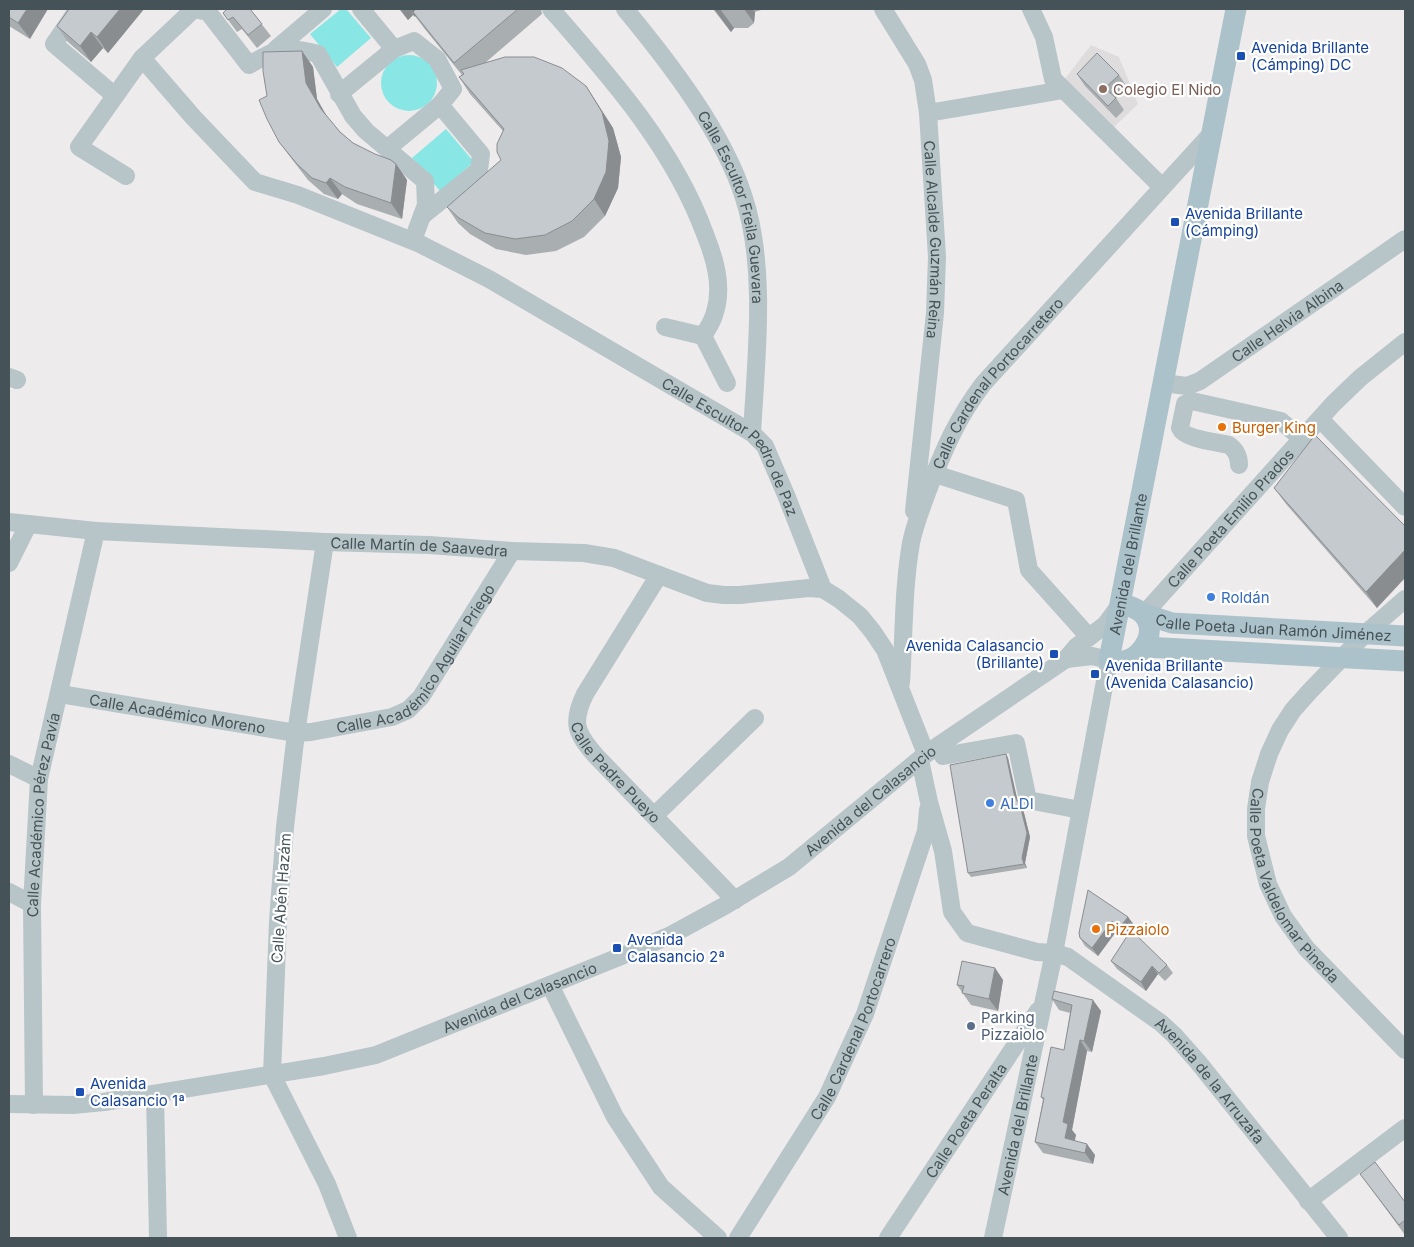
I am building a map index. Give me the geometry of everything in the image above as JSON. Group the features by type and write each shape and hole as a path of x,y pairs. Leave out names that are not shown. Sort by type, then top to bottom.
{"main road":[{"name":"Avenida del Brillante","path":"1109,660 1236,9"},
{"name":"Calle Poeta Juan Ramón Jiménez","path":"1121,604 1134,607 1144,614 1172,623 1405,636"},
{"path":"1109,660 1123,661 1136,656 1145,647 1150,632 1144,614"},
{"name":"Calle Poeta Juan Ramón Jiménez","path":"1145,647 1405,660"}],"street":[{"path":"78,9 54,44 115,96"},
{"path":"126,176 79,146 142,58 194,9 208,12 249,65 276,50 323,9"},
{"path":"361,9 394,49"},
{"path":"551,9 592,55 653,134 675,168 697,211 717,272 718,286 716,311 712,323 703,336"},
{"name":"Calle Escultor Freila Guevara","path":"625,9 698,107 726,152 744,198 753,238 758,305 752,433"},
{"name":"Calle Alcalde Guzmán Reina","path":"883,9 917,64 923,80 928,113 937,283 912,542"},
{"path":"1031,9 1044,37 1052,79 1162,187"},
{"path":"340,94 394,49 414,41 437,59 453,89 440,105 388,148"},
{"path":"276,50 298,48 318,54 353,116 366,131 388,148 425,182 426,205 416,242"},
{"name":"Calle Escultor Pedro de Paz","path":"142,58 193,117 255,182 298,195 416,242 489,279 752,433 764,446 786,495 823,589"},
{"path":"928,113 1063,90"},
{"path":"422,216 479,170 481,154 440,105"},
{"name":"Calle Cardenal Portocarretero","path":"901,689 907,580 912,542 922,508 945,447 966,407 983,384 1212,133"},
{"name":"Calle Helvia Albina","path":"1163,382 1187,386 1200,381 1405,240"},
{"path":"665,327 703,336"},
{"path":"703,336 727,384"},
{"name":"Calle Poeta Emilio Prados","path":"1144,614 1320,419 1360,378 1405,342"},
{"path":"1239,465 1239,458 1229,445 1187,436 1181,432 1180,428 1185,404 1192,401 1281,421 1302,439"},
{"path":"1320,419 1405,507"},
{"path":"921,442 945,447"},
{"path":"935,474 1016,500 1029,570 1089,637"},
{"name":"Calle Martín de Saavedra","path":"9,522 96,531 429,545 512,551 584,552 614,558 707,593 724,595 810,588 823,589"},
{"path":"9,563 28,524"},
{"name":"Calle Académico Pérez Pavía","path":"34,1105 32,904 39,780 96,531"},
{"name":"Calle Abén Hazám","path":"325,542 296,733 285,827 279,911 272,1075 326,1184 348,1238"},
{"name":"Calle Académico Aguilar Priego","path":"296,733 392,717 408,710 421,697 512,551"},
{"name":"Calle Padre Pueyo","path":"659,575 585,694 576,718 578,732 582,740 596,756 735,900"},
{"path":"823,589 860,616 873,632 884,650 928,754 944,756 1016,743 1028,800 1080,810"},
{"name":"Calle Poeta Valdelomar Pineda","path":"1405,599 1366,634 1293,710 1280,730 1269,754 1260,782 1256,809 1256,836 1268,884 1283,916 1306,948 1405,1050"},
{"name":"Avenida del Calasancio","path":"9,1104 73,1105 104,1102 272,1075 376,1055 671,935 735,900 789,867 928,754 1066,659 1076,647 1105,625 1121,604"},
{"name":"Avenida del Calasancio","path":"1066,659 1092,656 1109,660"},
{"name":"Avenida del Brillante","path":"993,1238 1054,953 1109,660"},
{"name":"Calle Académico Moreno","path":"60,694 296,733"},
{"path":"654,816 755,718"},
{"name":"Calle Cardenal Portocarrero","path":"738,1238 828,1097 865,1014 926,831 929,802 928,754"},
{"path":"9,764 39,780"},
{"name":"Calle Cardenal Portocarrero","path":"929,802 943,851 952,912 968,933 1036,952 1054,953"},
{"path":"9,892 32,904"},
{"name":"Avenida de la Arruzafa","path":"1054,953 1068,957 1161,1023 1174,1035 1198,1062 1339,1238"},
{"path":"550,985 615,1117 661,1186 718,1238"},
{"name":"Calle Poeta Peralta","path":"888,1238 1043,1002"},
{"path":"156,1094 158,1238"},
{"path":"1308,1201 1405,1128"}],"shaded area":[{"name":"Colegio El Nido","path":"1091,45 1119,57 1138,104 1112,129 1064,80"}],"water":[{"path":"341,9 346,9 371,38 337,67 310,34"},
{"path":"403,55 415,55 425,59 433,67 437,83 433,99 425,107 415,111 403,111 393,107 385,99 381,89 381,77 385,67 393,59"},
{"path":"446,129 474,162 440,191 412,158"}],"building":[{"path":"9,9 27,9 18,23 9,17"},
{"path":"69,9 120,9 97,37 91,32 80,46 57,26"},
{"path":"227,9 250,9 262,24 248,35 233,17 228,20 223,13"},
{"path":"416,9 518,9 454,63 413,12"},
{"path":"302,51 306,83 321,109 340,132 353,143 396,164 391,203 345,187 330,178 326,183 312,178 297,164 279,142 259,100 267,96 263,71 263,52"},
{"path":"1097,53 1119,75 1105,88 1116,98 1108,106 1077,74"},
{"path":"505,57 534,57 562,68 586,86 602,112 609,141 606,172 594,199 572,221 545,235 515,239 485,233 459,218 447,207 501,160 497,152 497,144 504,129 459,77 464,74 461,70"},
{"path":"1315,435 1405,526 1405,550 1366,592 1274,488"},
{"name":"ALDI","path":"1006,754 1015,798 1020,805 1027,833 1022,858 1024,864 968,873 950,765"},
{"path":"1088,890 1128,917 1120,927 1112,921 1092,948 1080,938 1079,933"},
{"path":"1131,930 1167,965 1159,973 1152,966 1141,982 1111,961"},
{"path":"962,961 995,968 989,999 962,993 964,986 957,985"},
{"path":"1054,991 1093,1000 1084,1041 1080,1040 1063,1122 1068,1124 1065,1138 1087,1144 1085,1153 1035,1142 1044,1098 1041,1097 1051,1047 1064,1050 1072,1005 1052,999"},
{"path":"1375,1162 1405,1202 1405,1220 1399,1225 1360,1174"}],"place":[{"name":"Avenida Brillante (Cámping) DC","path":"1241,56"},
{"name":"Colegio El Nido","path":"1103,89"},
{"name":"Avenida Brillante (Cámping)","path":"1175,222"},
{"name":"Burger King","path":"1222,427"},
{"name":"Roldán","path":"1211,597"},
{"name":"Avenida Calasancio (Brillante)","path":"1054,654"},
{"name":"Avenida Brillante (Avenida Calasancio)","path":"1095,674"},
{"name":"ALDI","path":"990,803"},
{"name":"Pizzaiolo","path":"1096,929"},
{"name":"Avenida Calasancio 2ª","path":"617,948"},
{"name":"Parking Pizzaiolo","path":"971,1026"},
{"name":"Avenida Calasancio 1ª","path":"80,1092"}]}
